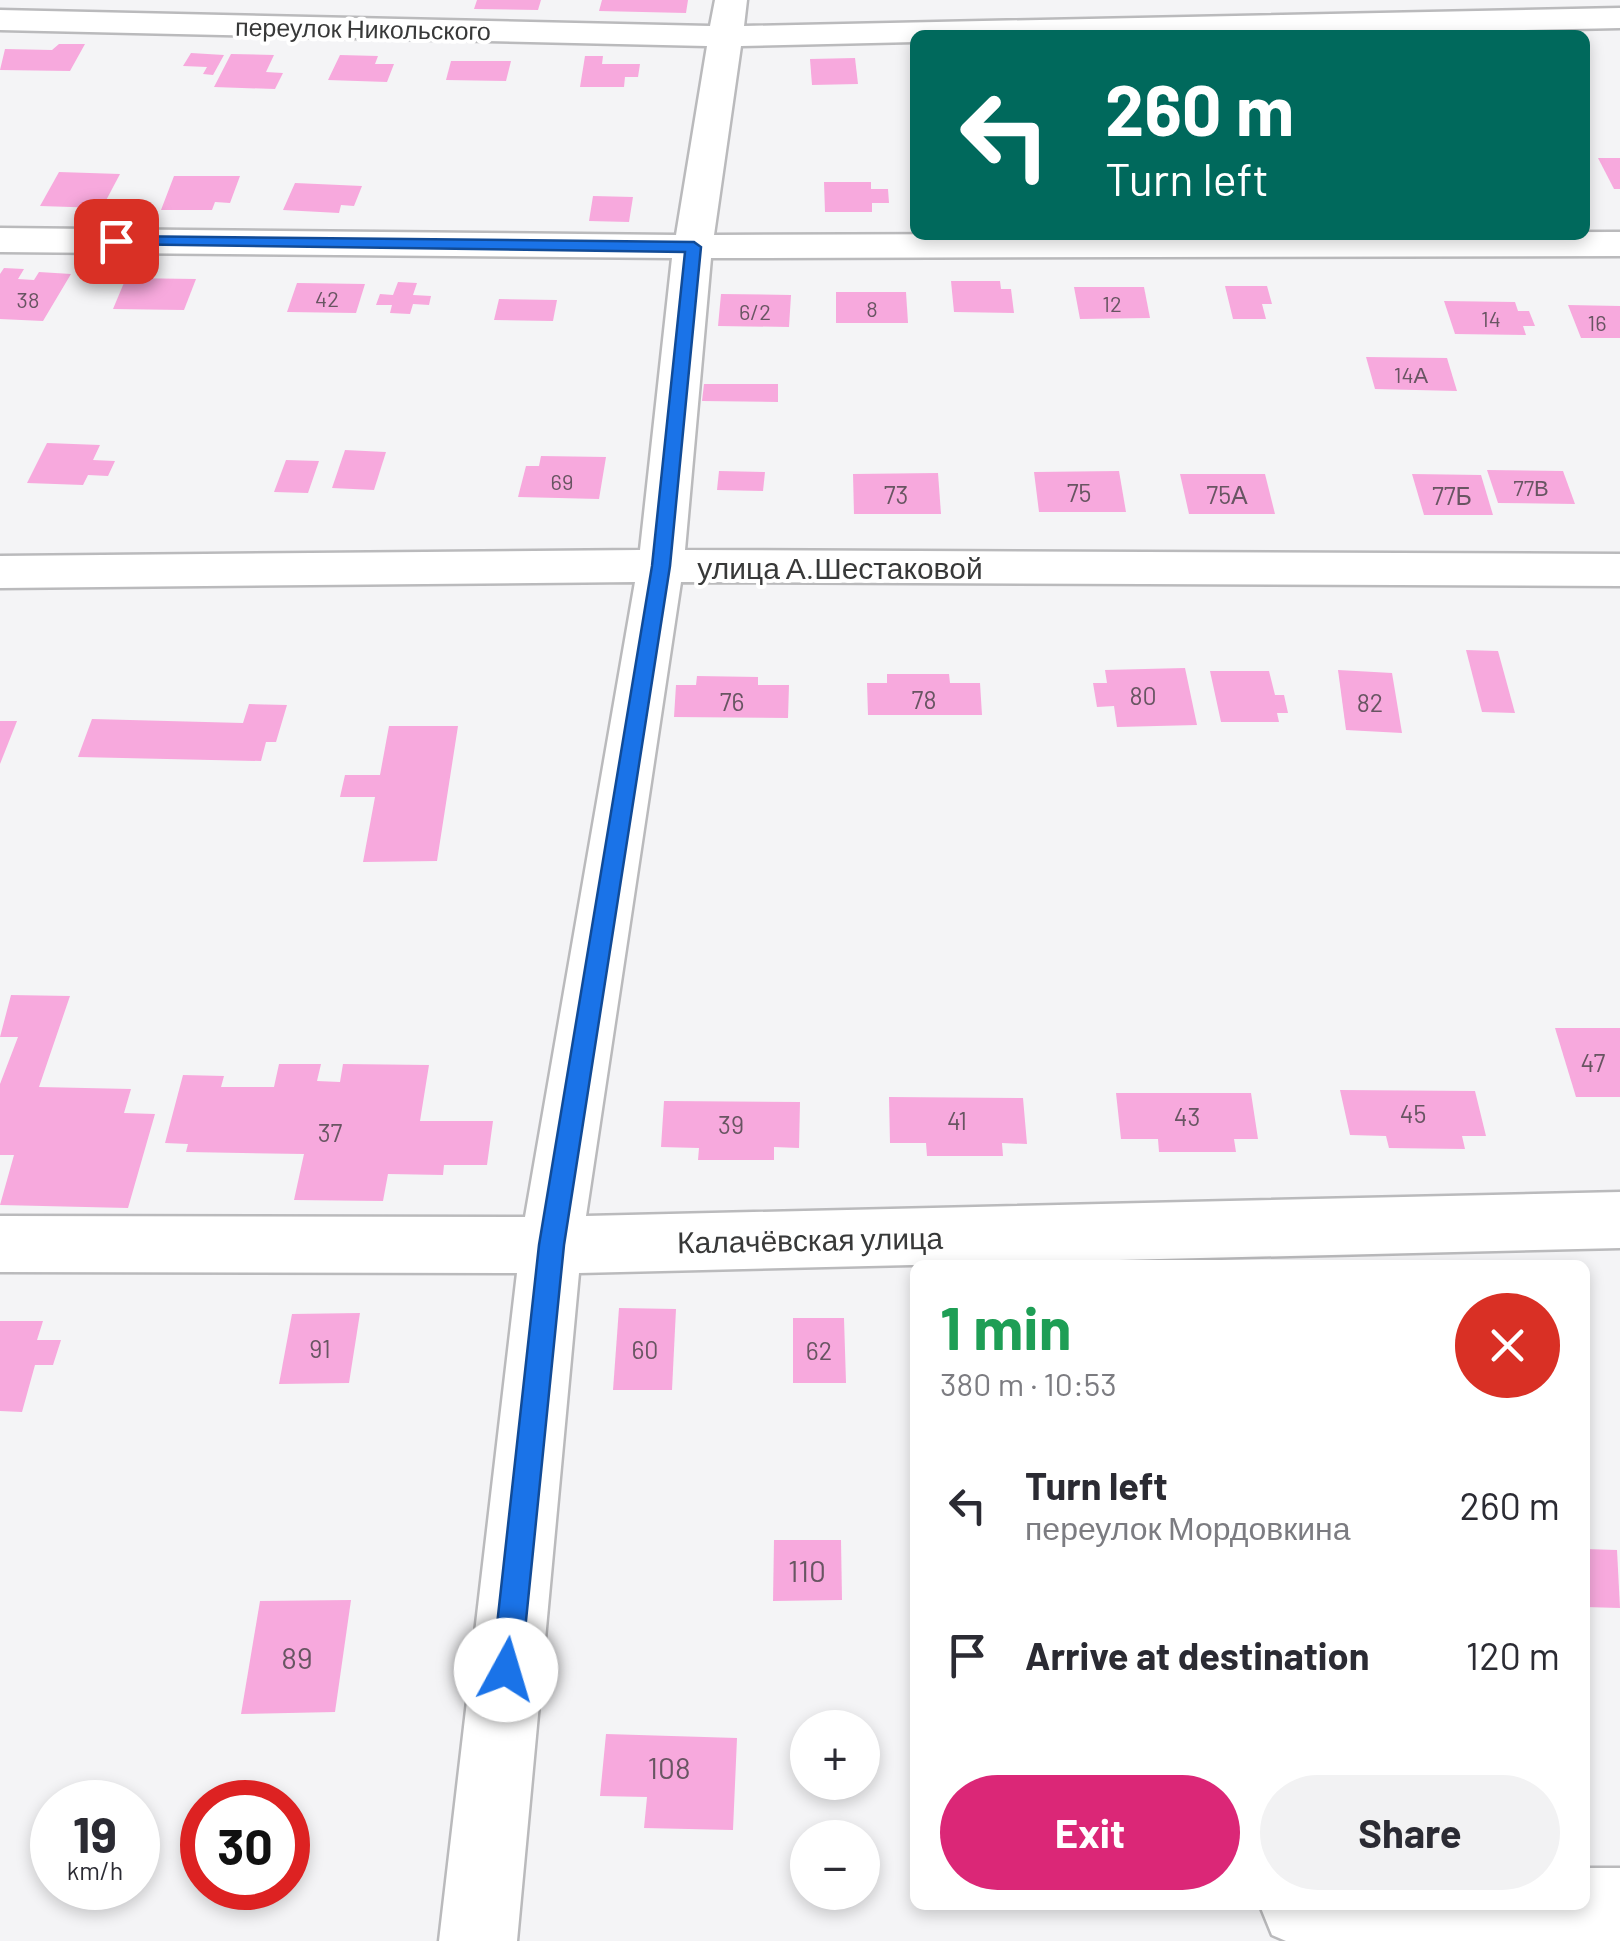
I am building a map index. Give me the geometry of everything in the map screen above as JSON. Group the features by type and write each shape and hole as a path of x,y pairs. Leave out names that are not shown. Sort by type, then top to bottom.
{"street":[{"path":"478,1941 551,1245 661,566 694,247 731,0"},
{"path":"1612,0 1620,15"},
{"name":"переулок Никольского","path":"981,30 1620,15"},
{"name":"переулок Никольского","path":"0,20 725,36 910,32"},
{"path":"0,240 694,247 1620,244"},
{"name":"улица А.Шестаковой","path":"0,572 661,566 1620,570"},
{"name":"Калачёвская улица","path":"0,1244 1188,1247 1620,1220"},
{"path":"1590,1907 1620,1906"},
{"path":"1301,1918 1514,1910"}],"building":[{"path":"477,0 541,0 538,10 474,9"},
{"path":"602,0 688,0 686,13 599,11"},
{"path":"59,44 85,44 70,71 0,70 5,49 52,50"},
{"path":"191,53 224,55 213,75 203,74 207,67 183,66"},
{"path":"231,54 274,55 266,72 283,73 275,89 214,87"},
{"path":"340,55 378,56 375,64 394,64 387,82 328,80"},
{"path":"585,56 603,56 602,64 640,64 638,77 625,77 624,87 580,87"},
{"path":"855,58 858,84 812,85 810,59"},
{"path":"451,61 511,61 506,81 446,80"},
{"path":"1598,158 1620,158 1620,189 1614,189"},
{"path":"59,172 120,174 102,208 40,206"},
{"path":"174,176 240,176 230,203 215,202 212,210 161,210"},
{"path":"824,182 871,182 871,189 888,189 889,203 872,203 872,212 825,212"},
{"path":"295,183 362,186 354,206 341,205 339,213 283,210"},
{"path":"593,196 633,197 629,222 589,221"},
{"path":"4,268 24,269 18,279 34,280 39,272 71,274 43,321 0,319 0,274"},
{"path":"126,278 196,279 184,310 113,309"},
{"path":"951,281 1000,281 1001,289 1011,289 1014,313 954,312"},
{"path":"398,282 417,283 413,295 431,296 429,305 413,304 410,314 390,313 392,305 376,305 380,294 393,295"},
{"path":"297,283 365,284 356,313 287,312"},
{"path":"1225,286 1267,286 1272,304 1262,304 1266,319 1233,319"},
{"path":"1074,287 1144,287 1150,318 1080,319"},
{"path":"836,292 906,292 908,323 836,323"},
{"path":"721,294 791,295 789,327 718,326"},
{"path":"499,299 557,300 553,321 494,320"},
{"path":"1444,301 1515,302 1518,311 1529,311 1535,326 1523,326 1526,335 1455,334"},
{"path":"1568,305 1620,306 1620,338 1581,338"},
{"path":"1366,357 1447,358 1457,391 1375,389"},
{"path":"704,384 778,384 778,402 702,401"},
{"path":"47,443 100,445 93,460 115,461 108,476 88,475 83,485 27,483"},
{"path":"345,450 386,452 374,490 332,488"},
{"path":"541,456 606,457 599,499 518,497 526,466 539,466"},
{"path":"286,460 319,461 308,493 274,492"},
{"path":"1487,470 1563,471 1575,504 1498,503"},
{"path":"719,471 765,472 763,491 717,490"},
{"path":"1119,471 1126,512 1039,512 1034,472"},
{"path":"938,473 941,514 854,514 853,474"},
{"path":"1180,474 1265,474 1275,514 1189,514"},
{"path":"1412,474 1481,475 1493,515 1424,515"},
{"path":"1466,650 1498,651 1515,713 1482,712"},
{"path":"1185,668 1197,725 1117,727 1114,706 1097,707 1093,683 1107,683 1105,670"},
{"path":"1338,670 1392,673 1402,733 1346,730"},
{"path":"1210,671 1269,671 1275,695 1284,695 1288,713 1277,713 1279,722 1221,722"},
{"path":"887,674 949,674 950,683 980,683 982,715 868,715 867,683 887,683"},
{"path":"697,676 758,677 758,685 789,685 788,718 674,717 676,685 696,685"},
{"path":"249,704 287,705 276,742 266,742 261,761 78,757 92,719 243,723"},
{"path":"0,721 17,721 0,764"},
{"path":"389,726 458,726 437,861 363,862 375,797 340,797 345,775 380,775"},
{"path":"11,995 70,996 39,1087 131,1089 124,1113 155,1114 128,1208 0,1205 14,1155 0,1155 0,1084 18,1037 0,1037"},
{"path":"1555,1028 1620,1028 1620,1097 1576,1097"},
{"path":"279,1064 321,1064 317,1081 340,1082 343,1064 429,1065 420,1121 493,1121 487,1165 444,1165 443,1175 388,1174 383,1201 294,1200 304,1154 186,1152 188,1144 165,1143 183,1075 224,1076 221,1087 274,1087"},
{"path":"1340,1090 1475,1091 1486,1136 1462,1136 1465,1149 1389,1148 1386,1136 1350,1135"},
{"path":"1116,1093 1251,1093 1258,1139 1234,1139 1236,1152 1159,1152 1158,1139 1121,1139"},
{"path":"889,1097 1023,1098 1027,1144 1002,1143 1003,1156 927,1156 926,1143 890,1143"},
{"path":"664,1101 800,1102 799,1148 774,1147 774,1160 698,1160 699,1148 661,1147"},
{"path":"619,1308 676,1309 672,1390 613,1390"},
{"path":"360,1313 349,1383 279,1384 292,1314"},
{"path":"793,1318 844,1318 846,1383 793,1383"},
{"path":"0,1321 43,1321 37,1340 61,1340 53,1365 35,1365 22,1412 0,1411"},
{"path":"774,1540 841,1540 842,1600 773,1601"},
{"path":"1590,1549 1617,1550 1620,1608 1590,1607"},
{"path":"351,1600 335,1712 241,1714 260,1601"},
{"path":"606,1734 737,1738 733,1830 644,1828 647,1797 600,1796"}],"route":[{"path":"116,241 694,247 661,566 551,1245 506,1670"}]}
